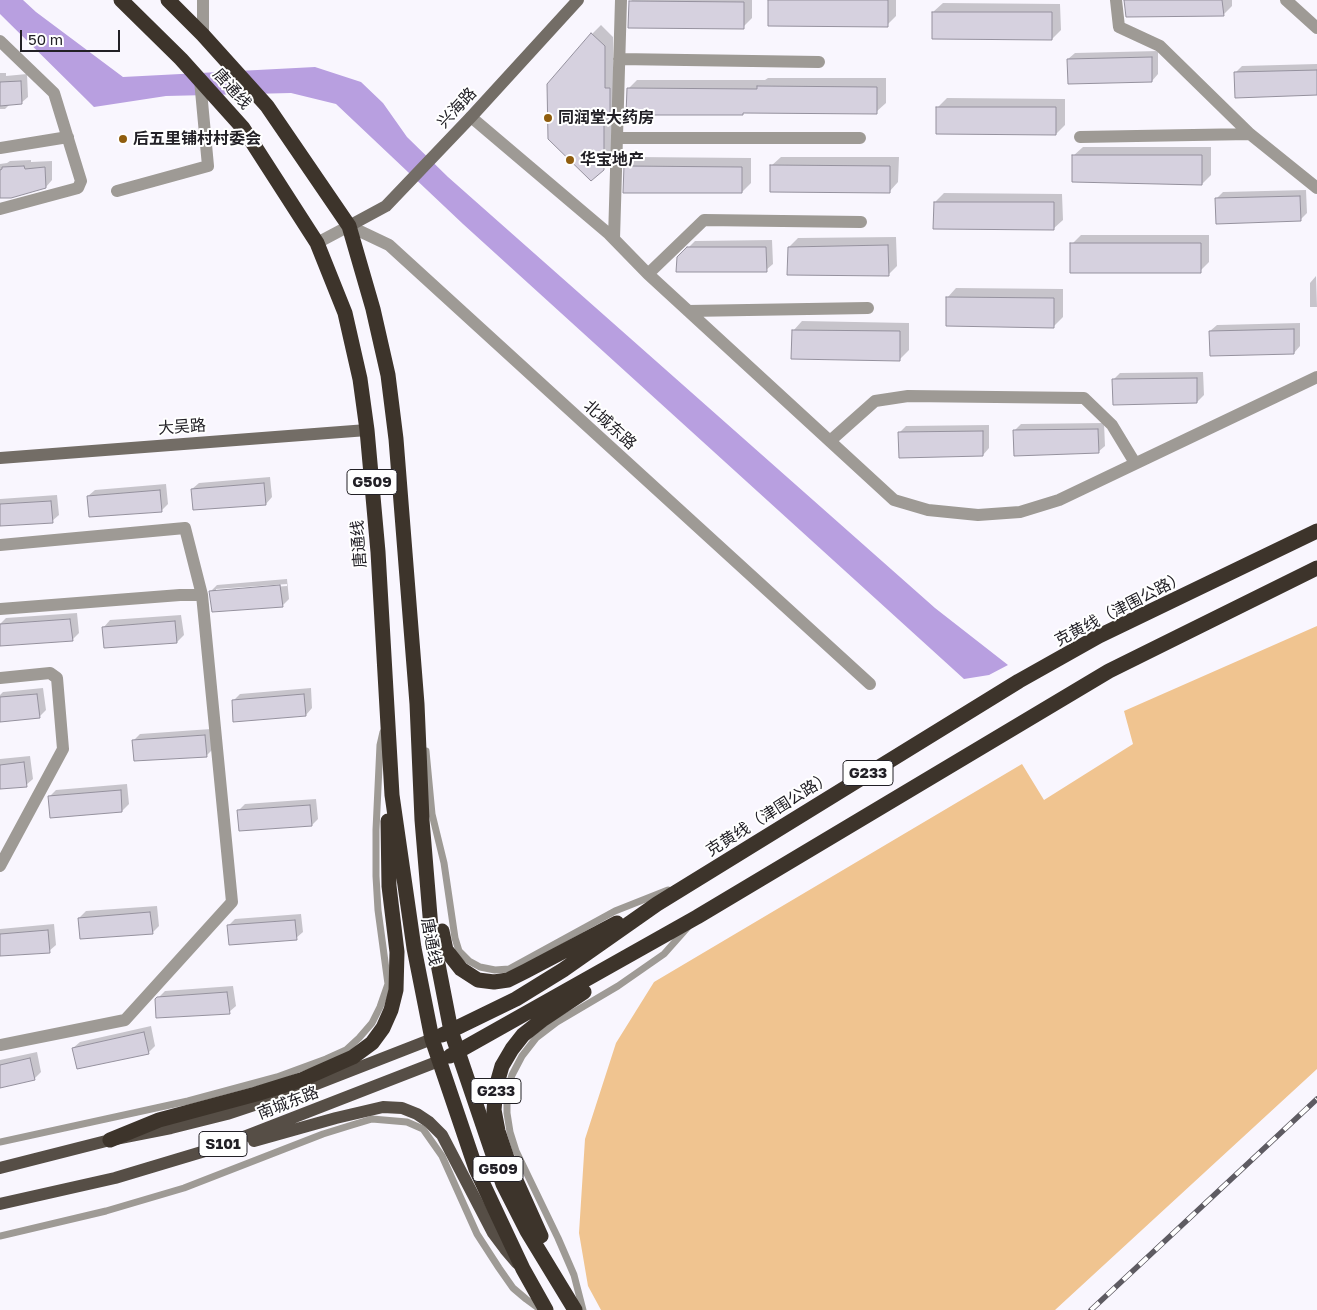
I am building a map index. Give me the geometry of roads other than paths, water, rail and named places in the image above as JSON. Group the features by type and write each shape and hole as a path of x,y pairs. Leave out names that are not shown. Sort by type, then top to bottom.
{"highway":[{"name":"唐通线","path":"121,0 181,59 243,128 317,243 345,313 360,379 367,430 378,552 392,795 414,948 432,1039"},
{"name":"唐通线","path":"168,0 203,34 266,106 349,226 373,309 388,375 396,439 417,704 422,820 431,928 451,1031"},
{"name":"克黄线（津围公路）","path":"432,1039 516,999 657,904 1018,681 1099,636 1317,531"},
{"name":"G233","path":"439,1061 698,917 1109,671 1317,568"},
{"path":"110,1140 158,1120 301,1080 353,1057 372,1043 383,1028 391,1010 396,990 397,952 389,886 387,828 392,795"},
{"path":"422,820 433,861 446,950 461,968 478,980 494,982 508,980 657,904"},
{"name":"G233","path":"571,1304 510,1166 498,1131 494,1110 496,1087 502,1066 512,1048 523,1035 562,1005 601,981 651,943"},
{"name":"G509","path":"451,1031 504,1184 527,1231 571,1304"},
{"name":"G233","path":"432,1039 476,1169 523,1269 546,1310"}],"main road":[{"name":"南城东路","path":"0,1168 110,1140 171,1128 227,1114 322,1082 432,1039"},
{"name":"南城东路","path":"0,1204 115,1178 215,1148 439,1061"},
{"path":"215,1148 254,1141 383,1107 402,1108 410,1111 429,1122 442,1135 493,1233 504,1249 523,1269"}],"street":[{"path":"203,0 203,34"},
{"name":"兴海路","path":"349,226 386,206 578,0"},
{"path":"614,239 621,0"},
{"path":"1116,0 1119,27 1160,46 1250,134 1317,188"},
{"path":"1286,0 1317,28"},
{"path":"0,41 54,93 81,182 78,188 0,209"},
{"path":"619,60 819,62"},
{"path":"117,191 208,166 200,80"},
{"path":"471,117 614,239 648,274 894,500 928,510 978,515 1020,512 1059,500 1317,377"},
{"path":"1080,136 1250,134"},
{"path":"0,148 68,137"},
{"path":"617,138 860,138"},
{"path":"648,274 704,220 861,222"},
{"path":"317,243 349,226"},
{"name":"北城东路","path":"349,226 389,245 870,684"},
{"path":"688,311 868,308"},
{"path":"830,441 875,401 908,396 1084,398 1112,425 1135,464"},
{"name":"大吴路","path":"0,458 367,430"},
{"path":"0,545 185,528 202,595 232,902 125,1020 0,1045"},
{"path":"0,609 180,595 202,595"},
{"path":"0,678 50,674 57,678 63,749 0,866"}],"lane":[{"path":"417,704 424,734 432,814 444,863 455,938 460,951 470,961 495,970 509,968 522,963 578,929 615,911 701,877"},
{"path":"0,1142 188,1101 277,1077 346,1050 359,1038 372,1023 388,984 378,910 376,830 380,745 388,712"},
{"path":"582,1310 574,1276 516,1151 512,1138 507,1113 507,1092 512,1075 522,1056 536,1038 557,1022 618,986 664,954 698,917"},
{"path":"0,1236 106,1211 184,1188 372,1119 407,1122 423,1129 442,1156 477,1234 513,1288 542,1310"}],"railway":[{"path":"1091,1310 1317,1099"}],"place":[{"name":"同润堂大药房","path":"548,118"},
{"name":"后五里铺村村委会","path":"123,139"},
{"name":"华宝地产","path":"570,160"}]}
